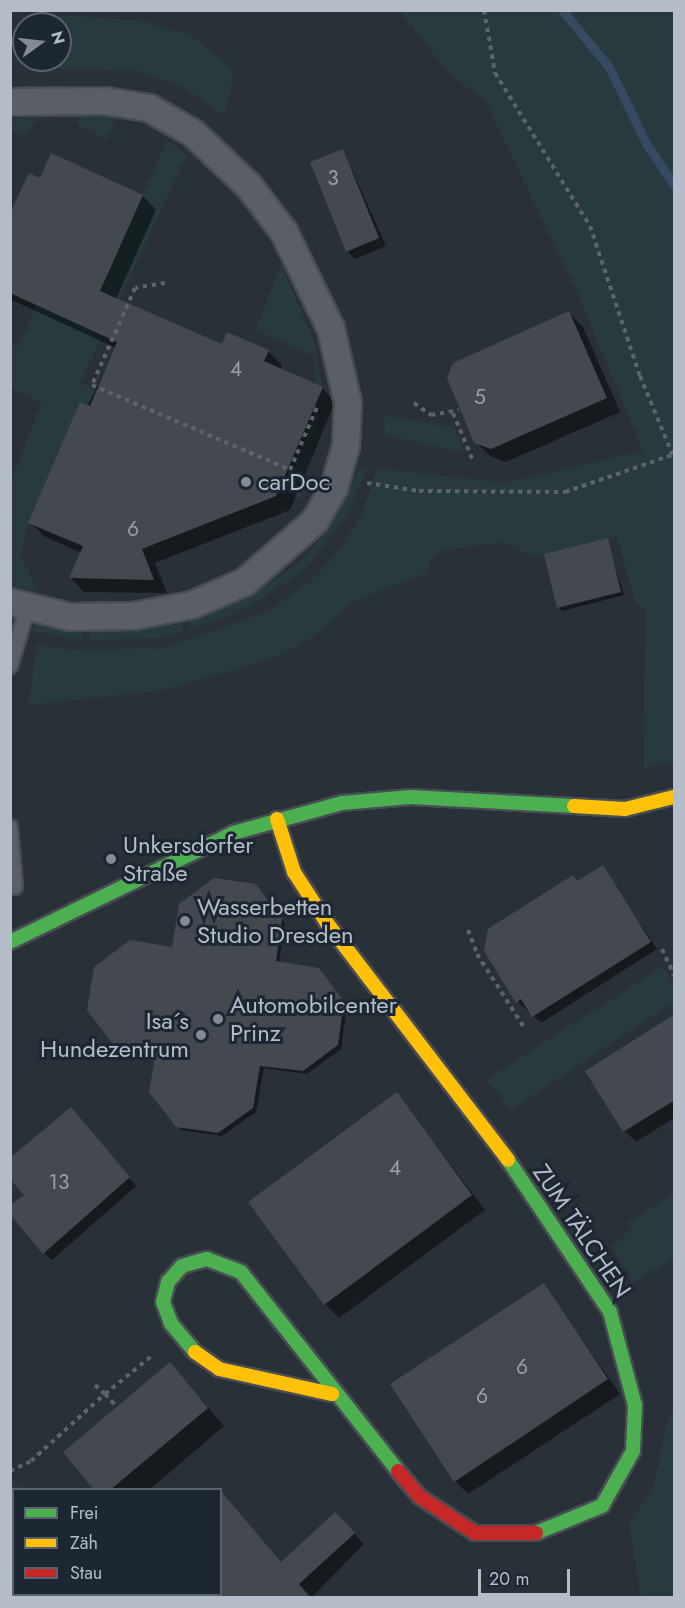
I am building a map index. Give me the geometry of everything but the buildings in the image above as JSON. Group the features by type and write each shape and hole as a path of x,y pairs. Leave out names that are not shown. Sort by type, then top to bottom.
{"street":[{"path":"10,102 105,101 149,108 193,133 249,186 284,232 331,329 348,403 343,457 315,521 245,582 192,605 134,616 70,617 19,604"},
{"path":"10,942 194,849 277,819 342,803 411,797 625,809 675,797"},
{"name":"ZUM TÄLCHEN","path":"277,819 294,872 327,923 522,1179 610,1312 635,1405 633,1451 602,1506 535,1533 475,1533 420,1497 332,1394 241,1272 207,1259 182,1266 168,1282 164,1302 171,1323 186,1346 219,1369 332,1394"}],"lane":[{"path":"10,666 19,604"},
{"path":"10,827 15,887"}],"path":[{"path":"367,483 419,491 565,492 673,456 590,226 495,73 484,10"},
{"path":"165,283 135,288 92,385 290,470 318,405"},
{"path":"414,403 431,415 453,413 459,410"},
{"path":"453,413 474,463"},
{"path":"468,930 477,954 525,1029"},
{"path":"662,950 675,975"},
{"path":"10,1471 33,1459 159,1349"},
{"path":"95,1385 117,1407"}],"green space":[{"path":"400,11 674,11 674,761 643,769 646,612 635,601 617,536 534,557 504,542 445,550 431,558 427,573 356,600 311,638 272,659 158,691 28,705 37,644 70,650 164,648 269,611 310,582 338,553 362,514 377,468 505,483 643,451 576,290 485,100 449,74"},
{"path":"72,16 143,21 192,36 234,70 225,116 183,87 139,71 72,69"},
{"path":"78,114 117,117 107,140 78,126"},
{"path":"40,116 24,136 11,130 11,119"},
{"path":"167,140 187,155 80,383 291,475 319,409 312,458 298,489 69,390 300,493 304,500 81,402 28,523 20,555 39,592 11,586 11,482 42,403 11,388 10,343 19,346 37,305 84,326"},
{"path":"281,264 314,341 322,387 316,384 313,356 256,330"},
{"path":"385,416 454,427 464,453 384,435"},
{"path":"367,466 346,517 304,570 247,608 190,630 188,622 244,600 299,563 330,528 358,471"},
{"path":"35,623 83,631 82,640 33,631"},
{"path":"181,624 183,632 158,638 89,640 89,632"},
{"path":"663,966 674,988 674,1013 669,1005 511,1110 487,1079"},
{"path":"674,1194 674,1258 632,1283 612,1247 632,1228 627,1223"},
{"path":"674,1414 674,1597 641,1597 629,1524 653,1487 669,1416"},
{"path":"11,1481 28,1488 12,1488 12,1596 148,1597 11,1597"}],"waterway":[{"path":"562,10 609,67 646,143 674,185"}],"traffic: fast":[{"path":"10,942 233,833 342,803 411,797 574,806"},
{"path":"508,1160 610,1312 635,1405 633,1451 602,1506 536,1533"},
{"path":"195,1352 171,1323 163,1302 168,1282 182,1266 207,1259 241,1272 398,1471"}],"traffic: slow":[{"path":"574,806 625,809 674,797"},
{"path":"277,819 294,872 327,923 508,1160"},
{"path":"195,1352 219,1369 332,1394"}],"traffic: jam":[{"path":"398,1471 420,1497 475,1533 536,1533"}],"place":[{"name":"carDoc","path":"246,482"},
{"name":"Unkersdorfer Straße","path":"111,859"},
{"name":"Wasserbetten Studio Dresden","path":"185,921"},
{"name":"Automobilcenter Prinz","path":"218,1019"},
{"name":"Isa´s Hundezentrum","path":"201,1035"}]}
